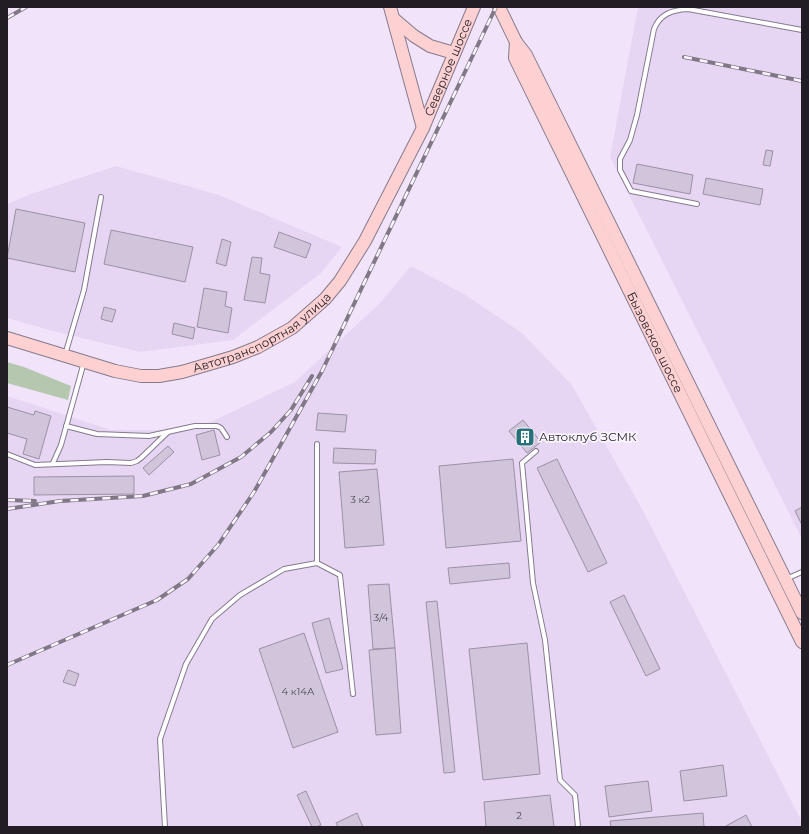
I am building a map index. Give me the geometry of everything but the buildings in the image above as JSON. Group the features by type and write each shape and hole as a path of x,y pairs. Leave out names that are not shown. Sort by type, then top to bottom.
{"main road":[{"path":"390,7 423,128"},
{"name":"Северное шоссе","path":"423,128 474,7"},
{"name":"Бызовское шоссе","path":"499,7 516,42 526,55 802,613"},
{"path":"394,19 414,36 430,46 454,53"},
{"name":"Бызовское шоссе","path":"516,42 515,58 802,642"},
{"name":"Автотранспортная улица","path":"7,338 115,371 141,376 159,376 213,364 249,351 274,339 292,328 325,299 351,265 365,241 423,128"}],"lane":[{"path":"697,204 631,191 620,170 620,159 630,140 637,115 654,29 657,21 672,12 688,9 802,30"},
{"path":"64,356 84,290 101,197"},
{"path":"53,463 61,445 84,362"},
{"path":"66,426 98,434 149,436 195,426 217,426 221,428 227,437"},
{"path":"7,454 35,465 53,463 131,463 141,458 168,432"},
{"path":"317,563 318,444"},
{"path":"536,451 522,463 533,583 545,640 560,780 575,795 578,827"},
{"path":"165,827 160,739 186,664 212,619 240,595 284,569 317,563 340,575 353,694"},
{"path":"786,579 802,572"}],"shaded area":[{"path":"638,7 802,7 802,539 610,157"},
{"path":"116,166 219,195 342,247 321,273 233,340 140,352 53,331 7,318 7,204 31,194"},
{"path":"411,266 464,294 522,333 572,385 642,509 802,822 802,827 7,827 7,396 111,430 194,430 295,382 380,303"}],"green space":[{"path":"7,362 24,367 71,386 68,400 7,383"}],"railway":[{"path":"7,18 26,7"},
{"path":"7,665 157,600 188,579 218,545 254,492 322,371 496,7"},
{"path":"684,57 802,81"},
{"path":"7,509 60,501 143,496 191,484 241,457 271,432 291,410 312,376"},
{"path":"7,500 35,501"}],"place":[{"name":"Автоклуб ЗСМК","path":"525,437"}]}
